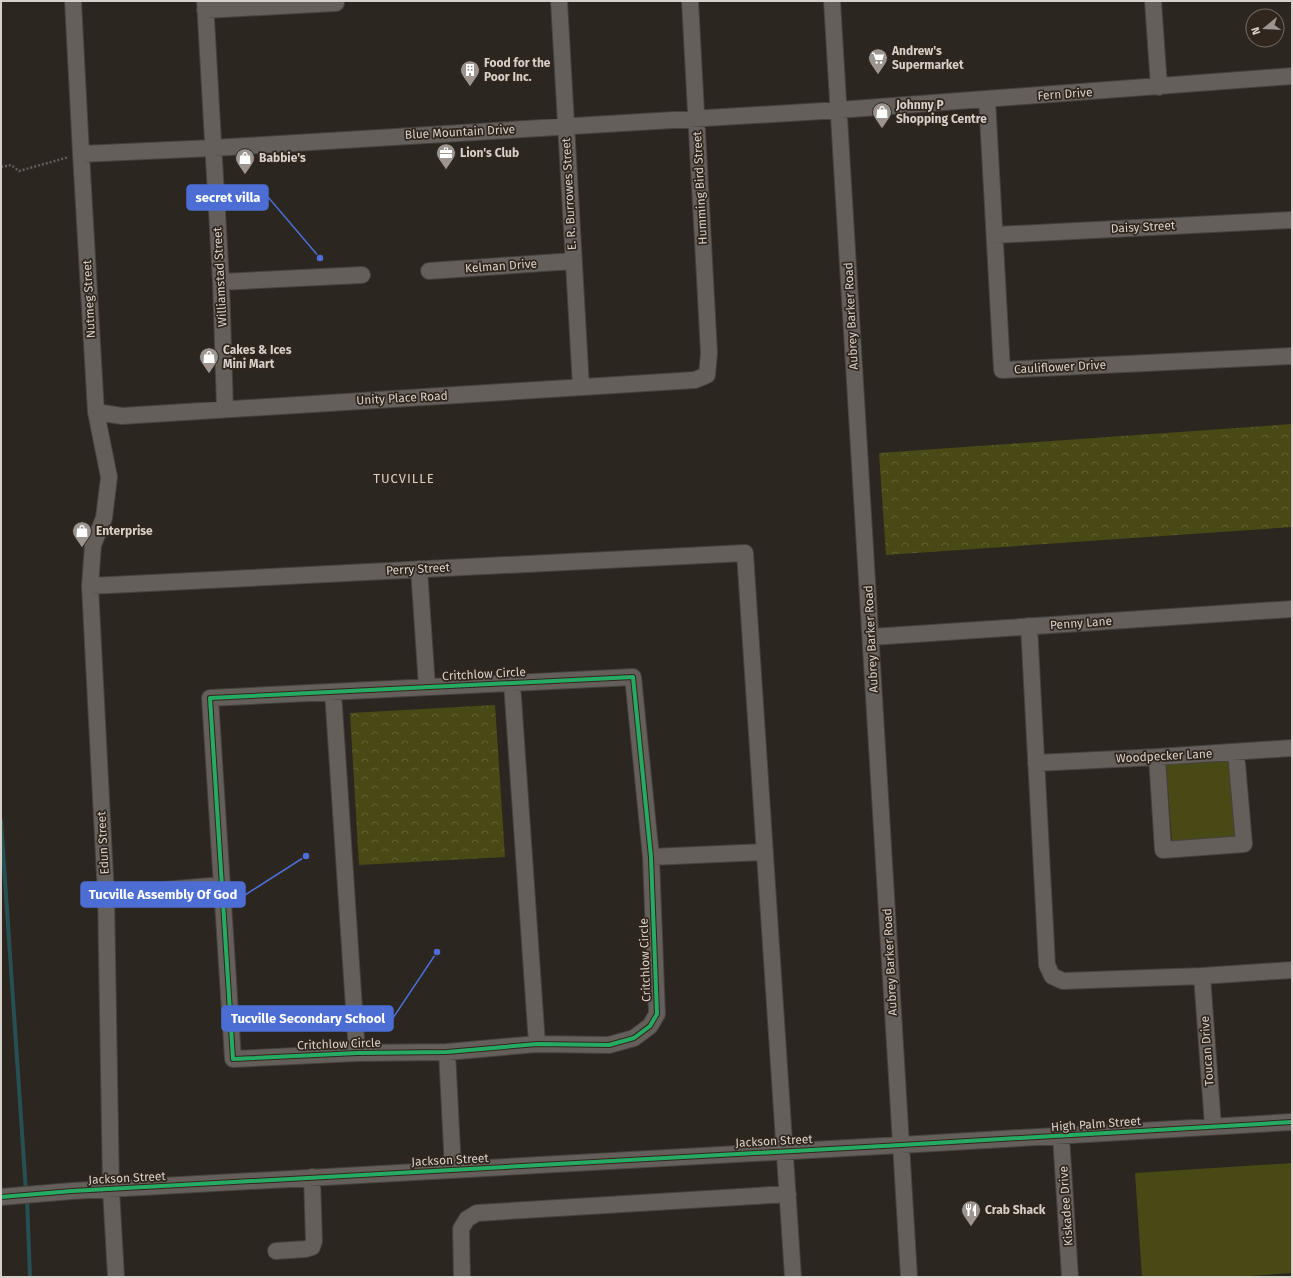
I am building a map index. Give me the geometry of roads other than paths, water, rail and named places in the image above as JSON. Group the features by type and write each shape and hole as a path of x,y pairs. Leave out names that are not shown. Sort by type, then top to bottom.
{"street":[{"name":"Nutmeg Street","path":"73,1 96,412 109,477 104,518 93,545 90,590"},
{"name":"E. R. Burrowes Street","path":"559,1 581,387"},
{"name":"Humming Bird Street","path":"690,1 709,353 707,375"},
{"name":"Aubrey Barker Road","path":"832,1 909,1277"},
{"path":"1153,1 1159,87"},
{"path":"205,6 336,3"},
{"name":"Williamstad Street","path":"205,6 220,282 225,408"},
{"name":"Fern Drive","path":"838,110 1292,76"},
{"name":"Cauliflower Drive","path":"987,99 1002,370 1292,356"},
{"name":"Blue Mountain Drive","path":"81,154 213,148 838,110"},
{"name":"Daisy Street","path":"995,235 1292,220"},
{"name":"Kelman Drive","path":"429,271 573,261"},
{"path":"220,282 362,275"},
{"name":"Unity Place Road","path":"96,412 122,416 225,408 695,380 707,375"},
{"name":"Perry Street","path":"90,590 419,569 745,553 765,852"},
{"path":"419,569 427,687"},
{"name":"Edun Street","path":"90,590 106,895 111,1189 116,1277"},
{"name":"Penny Lane","path":"870,637 1292,609"},
{"path":"1029,626 1047,965 1052,976 1063,981 1202,976 1292,970"},
{"name":"Critchlow Circle","path":"633,677 651,857 657,1014 650,1026 634,1038 610,1045 537,1044 447,1052 357,1053 233,1059 210,698 427,687 633,677"},
{"path":"512,683 537,1044"},
{"path":"333,692 357,1053"},
{"name":"Woodpecker Lane","path":"1036,763 1292,748"},
{"path":"1157,757 1163,850 1244,844 1236,752"},
{"path":"651,857 765,852 793,1277"},
{"path":"106,895 222,885"},
{"name":"Toucan Drive","path":"1202,976 1212,1126"},
{"path":"447,1052 453,1169"},
{"name":"High Palm Street","path":"901,1145 1292,1122"},
{"name":"Kiskadee Drive","path":"1061,1136 1070,1277"},
{"name":"Jackson Street","path":"8,1197 65,1192 312,1177 901,1145"},
{"path":"276,1251 306,1249 312,1247 314,1241 312,1177"},
{"path":"462,1277 461,1229 467,1219 477,1213 788,1194"}],"waterway":[{"path":"1,821 26,1192"},
{"path":"27,1198 30,1277"}],"place":[{"name":"Andrew's Supermarket","path":"878,75"},
{"name":"Food for the Poor Inc.","path":"470,87"},
{"name":"Johnny P Shopping Centre","path":"882,129"},
{"name":"Lion's Club","path":"446,170"},
{"name":"Babbie's","path":"245,175"},
{"name":"secret villa","path":"320,258"},
{"name":"Cakes & Ices Mini Mart","path":"209,374"},
{"name":"Enterprise","path":"82,548"},
{"name":"Tucville Assembly Of God","path":"306,856"},
{"name":"Tucville Secondary School","path":"437,952"},
{"name":"Crab Shack","path":"971,1227"}],"district":[{"name":"TUCVILLE","path":"404,478"}]}
